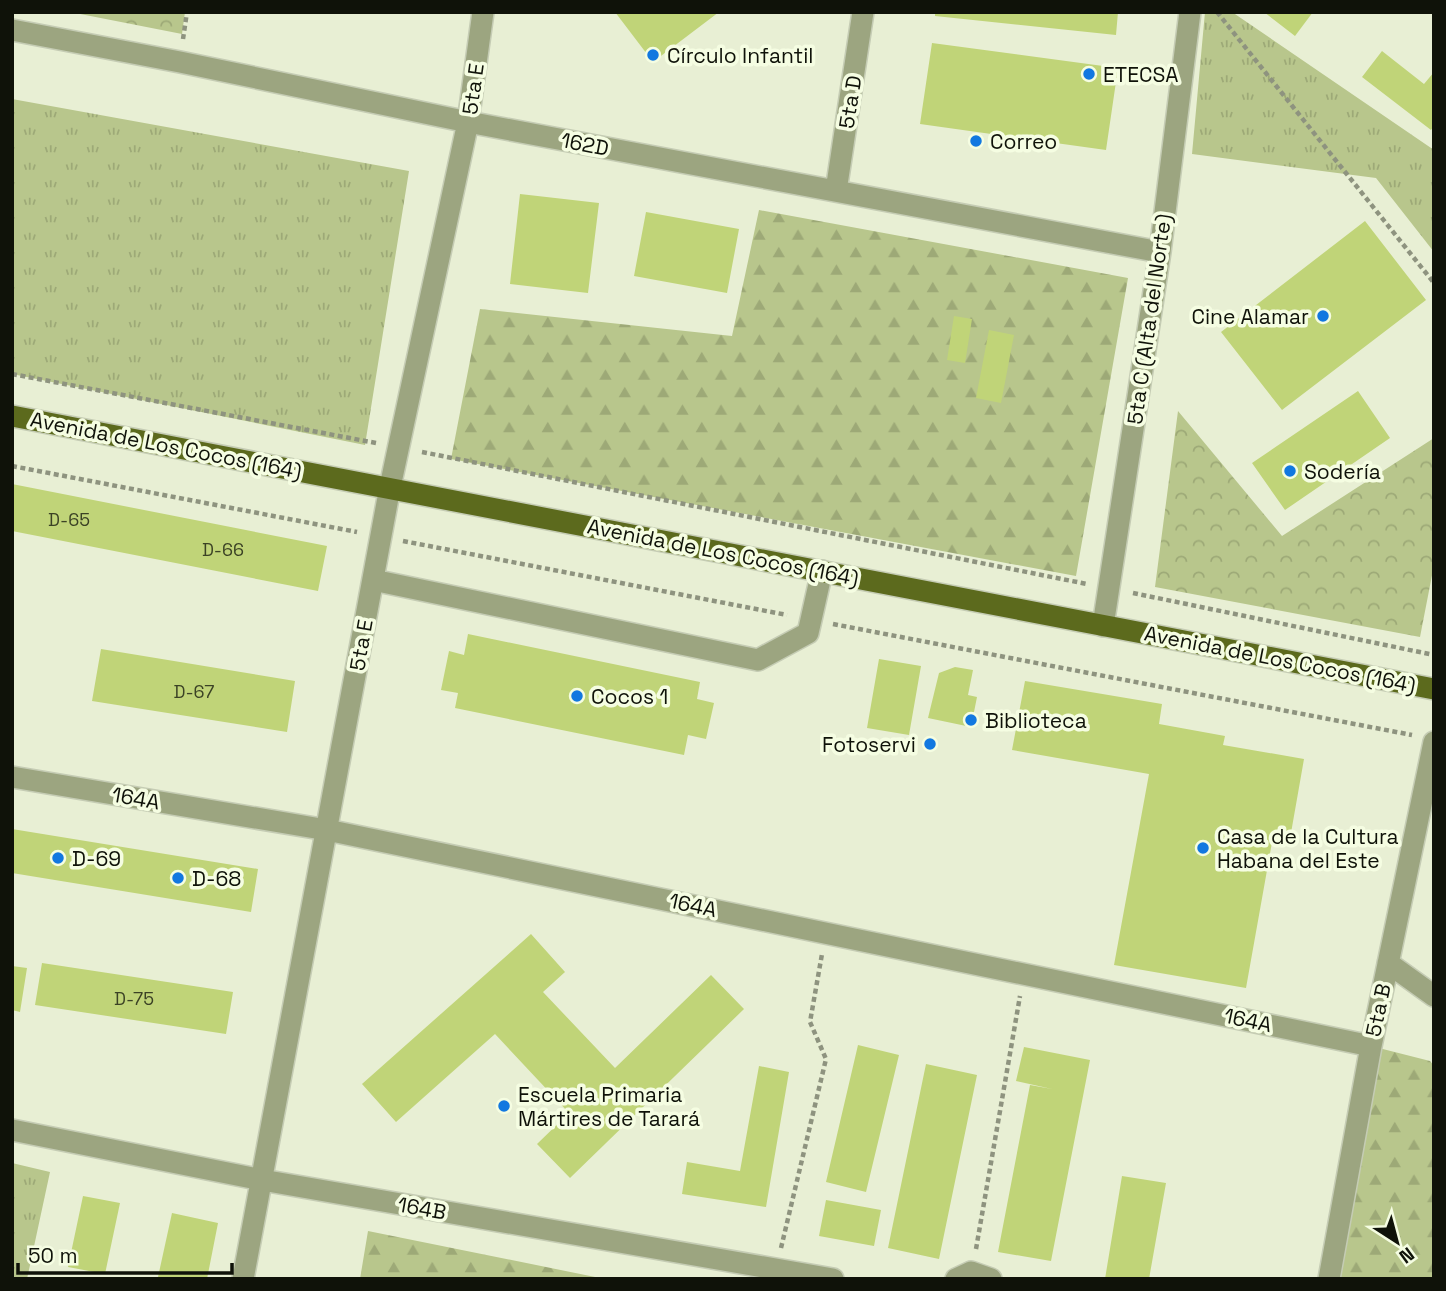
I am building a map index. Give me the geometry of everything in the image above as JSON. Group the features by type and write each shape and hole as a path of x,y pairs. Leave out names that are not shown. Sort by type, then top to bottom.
{"main road":[{"name":"Avenida de Los Cocos (164)","path":"12,416 1434,689"}],"street":[{"name":"5ta E","path":"243,1279 390,487 468,122 483,12"},
{"name":"5ta D","path":"836,191 863,12"},
{"name":"5ta C (Alta del Norte)","path":"1103,626 1160,252 1190,12"},
{"name":"162D","path":"12,30 468,122 1160,252"},
{"path":"373,580 758,660 808,633 822,571"},
{"name":"5ta B","path":"1329,1279 1427,739"},
{"name":"164A","path":"12,777 327,830 1371,1046"},
{"path":"1388,963 1434,996"},
{"name":"164B","path":"12,1130 262,1180 833,1279"}],"path":[{"path":"1217,12 1434,283"},
{"path":"12,374 399,448 1434,655"},
{"path":"12,466 1427,739"},
{"path":"776,1269 826,1059 810,1022 825,933"},
{"path":"973,1277 1024,974"}],"green space":[{"path":"70,12 185,12 182,34"},
{"path":"1205,12 1232,12 1434,150 1434,252 1376,178 1192,154"},
{"path":"12,99 409,171 365,445 12,374"},
{"path":"759,210 1128,278 1076,576 451,459 480,309 732,336"},
{"path":"1178,411 1282,536 1434,438 1434,565 1420,637 1155,587"},
{"path":"1371,1046 1430,1061 1434,1066 1434,1279 1329,1279"},
{"path":"12,1163 50,1172 27,1279 12,1279"},
{"path":"368,1231 605,1279 360,1279"}],"building":[{"path":"615,12 719,12 653,62"},
{"path":"935,12 1118,12 1116,35 935,16"},
{"path":"1264,12 1313,12 1295,36"},
{"path":"932,43 1118,68 1106,150 920,124"},
{"path":"1382,51 1424,84 1434,72 1434,126 1431,130 1362,77"},
{"path":"520,194 599,203 588,293 510,284"},
{"path":"646,212 739,229 727,293 634,276"},
{"name":"Cine Alamar","path":"1365,221 1426,300 1282,410 1221,332"},
{"path":"954,316 972,319 965,363 947,360"},
{"path":"989,330 1014,335 1001,403 976,398"},
{"path":"1358,391 1390,438 1285,510 1252,463"},
{"path":"12,484 327,546 318,591 12,531"},
{"name":"Cocos 1","path":"468,634 700,682 697,699 714,703 706,739 688,735 684,755 455,708 458,693 441,690 449,651 464,655"},
{"path":"101,649 295,681 287,732 92,701"},
{"path":"879,659 921,666 909,735 867,728"},
{"path":"955,667 973,670 968,695 977,697 971,727 928,718 939,673"},
{"name":"Casa de la Cultura Habana del Este","path":"1025,681 1162,704 1159,724 1225,736 1223,745 1304,759 1291,833 1274,831 1246,988 1114,965 1149,774 1012,750"},
{"name":"D-68","path":"12,829 258,869 251,912 12,873"},
{"path":"531,934 565,972 543,992 615,1068 711,975 744,1009 570,1178 537,1144 569,1113 495,1034 396,1122 362,1084"},
{"path":"42,963 233,992 226,1034 35,1005"},
{"path":"12,966 27,968 20,1012 12,1010"},
{"path":"858,1045 899,1055 866,1192 826,1182"},
{"path":"1024,1047 1090,1060 1051,1261 998,1252 1030,1085 1052,1089 1016,1081"},
{"path":"926,1064 977,1075 939,1259 888,1248"},
{"path":"759,1066 789,1072 766,1207 682,1194 687,1162 740,1171"},
{"path":"1122,1176 1166,1183 1149,1279 1105,1279"},
{"path":"83,1196 120,1203 105,1274 68,1267"},
{"path":"826,1200 881,1210 874,1246 819,1236"},
{"path":"172,1213 218,1223 207,1279 158,1277"}],"place":[{"name":"Círculo Infantil","path":"653,55"},
{"name":"ETECSA","path":"1089,74"},
{"name":"Correo","path":"976,141"},
{"name":"Cine Alamar","path":"1323,316"},
{"name":"Sodería","path":"1290,471"},
{"name":"Cocos 1","path":"577,696"},
{"name":"Biblioteca","path":"971,720"},
{"name":"Fotoservi","path":"930,744"},
{"name":"Casa de la Cultura Habana del Este","path":"1203,848"},
{"name":"D-69","path":"58,858"},
{"name":"D-68","path":"178,878"},
{"name":"Escuela Primaria Mártires de Tarará","path":"504,1106"}]}
